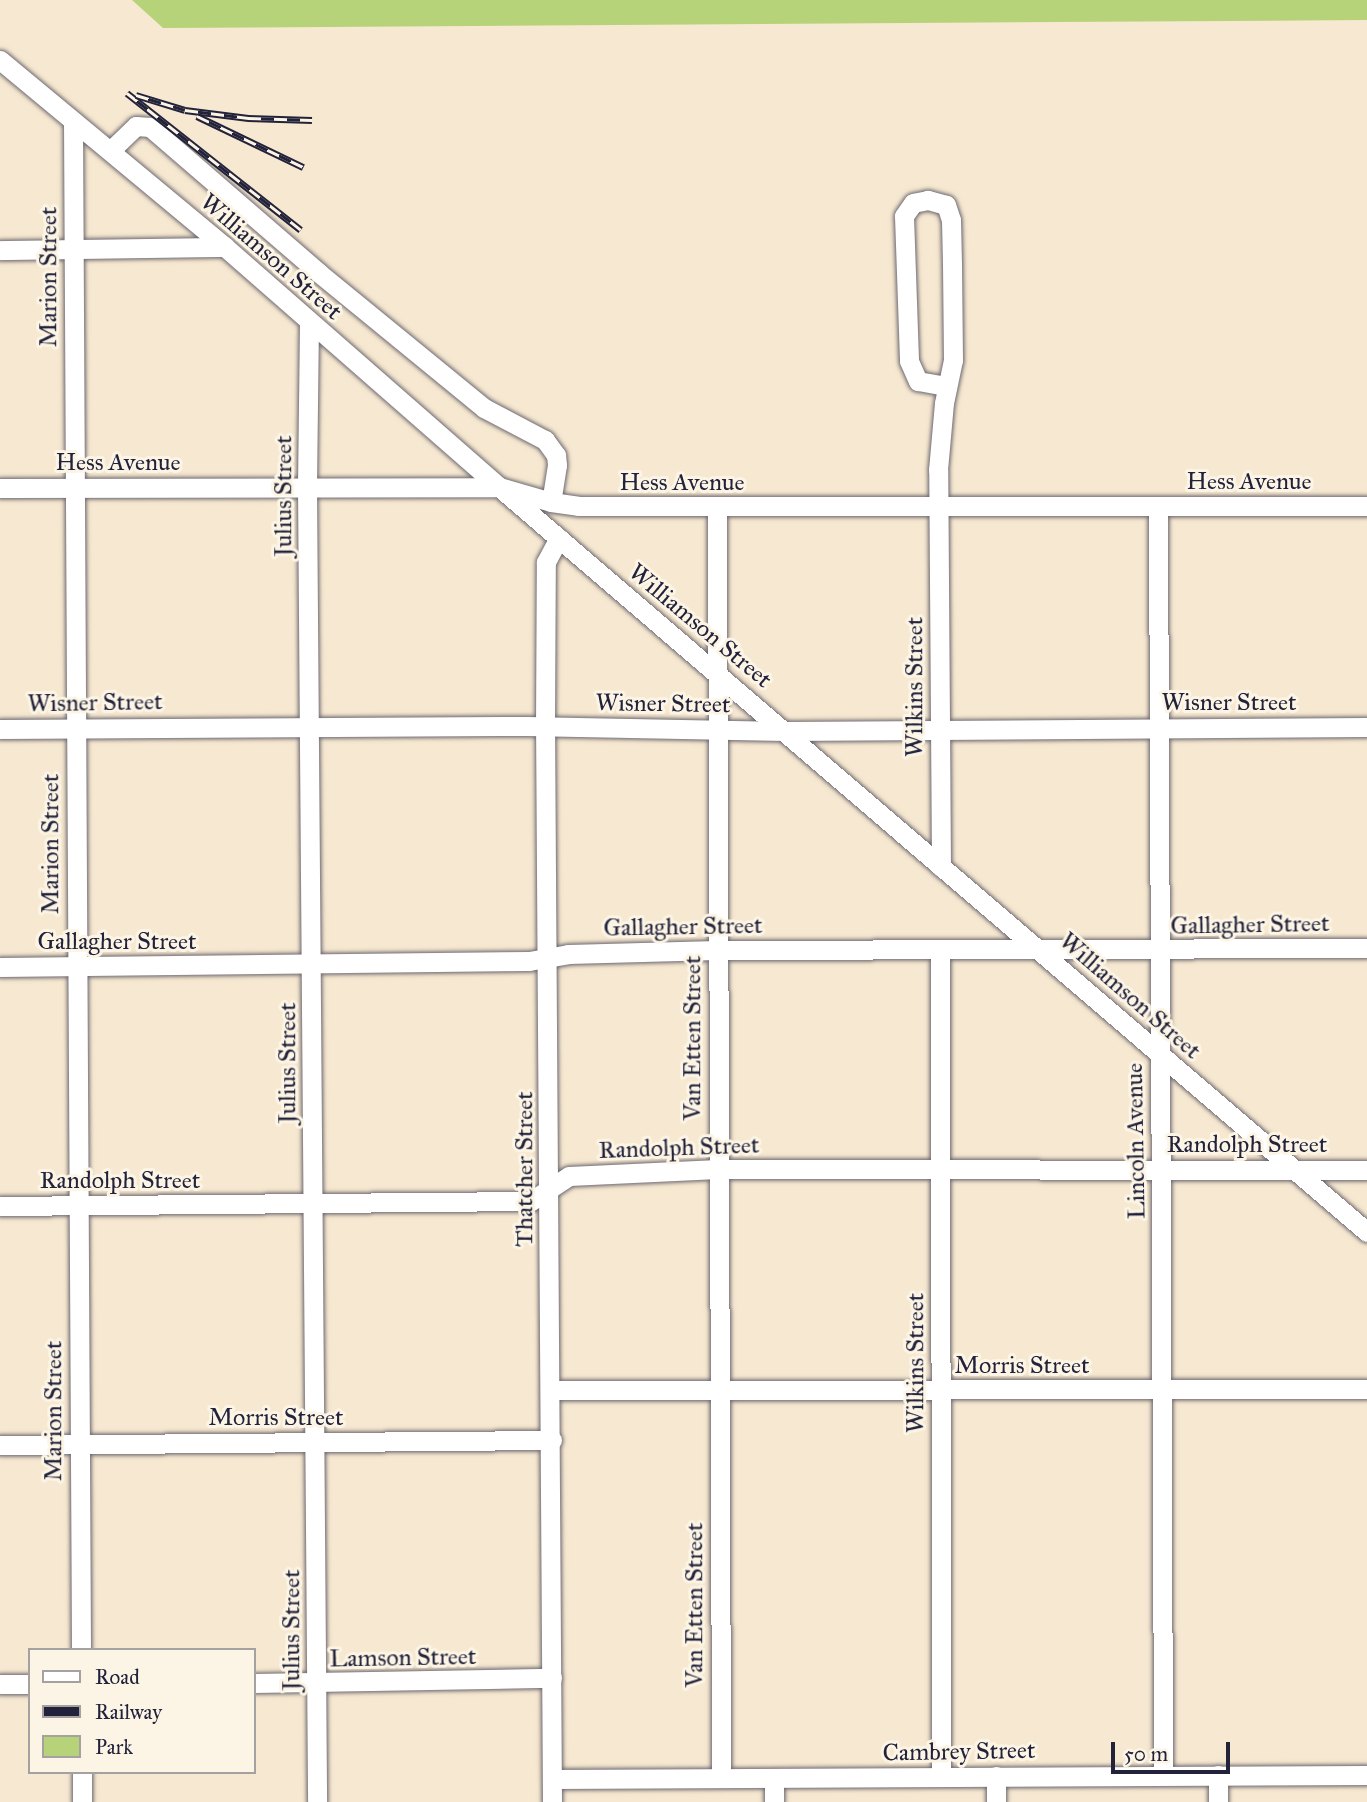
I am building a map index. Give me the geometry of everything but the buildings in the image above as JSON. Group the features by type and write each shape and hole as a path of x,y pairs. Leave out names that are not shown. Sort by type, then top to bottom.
{"street":[{"name":"Williamson Street","path":"0,60 225,247 499,487 1367,1232"},
{"name":"Marion Street","path":"73,121 81,1648"},
{"path":"110,151 136,126 150,127 319,273 484,408 545,440 555,455 557,464 551,502"},
{"name":"Wilkins Street","path":"940,867 938,470 947,386 953,360 951,220 946,205 939,200 928,200 913,203 904,216 909,361 918,382 947,386"},
{"path":"0,250 225,247"},
{"name":"Julius Street","path":"309,323 307,486 311,726 317,1802"},
{"name":"Hess Avenue","path":"0,488 499,487 551,502 578,506 717,508 1367,506"},
{"name":"Lincoln Avenue","path":"1158,507 1163,1774"},
{"name":"Van Etten Street","path":"717,508 720,1778"},
{"name":"Thatcher Street","path":"552,1802 549,956 545,726 547,562 559,538"},
{"name":"Wisner Street","path":"0,729 311,726 545,726 718,730 1367,727"},
{"name":"Gallagher Street","path":"0,967 529,961 549,956 718,950 1367,948"},
{"name":"Wilkins Street","path":"940,949 940,1777"},
{"name":"Randolph Street","path":"0,1206 531,1201 569,1176 718,1170 1162,1170 1290,1167 1367,1170"},
{"name":"Morris Street","path":"551,1390 1367,1389"},
{"name":"Morris Street","path":"0,1445 552,1440"},
{"name":"Lamson Street","path":"256,1683 552,1678"},
{"path":"0,1684 28,1684"},
{"path":"82,1774 82,1802"},
{"path":"1218,1775 1218,1802"},
{"name":"Cambrey Street","path":"552,1779 1367,1775"},
{"path":"996,1776 996,1802"},
{"path":"774,1778 774,1802"}],"green space":[{"path":"132,0 1367,0 1367,20 163,28"}],"railway":[{"path":"127,93 301,230"},
{"path":"136,95 185,110 248,118 312,120"},
{"path":"197,116 303,167"}]}
